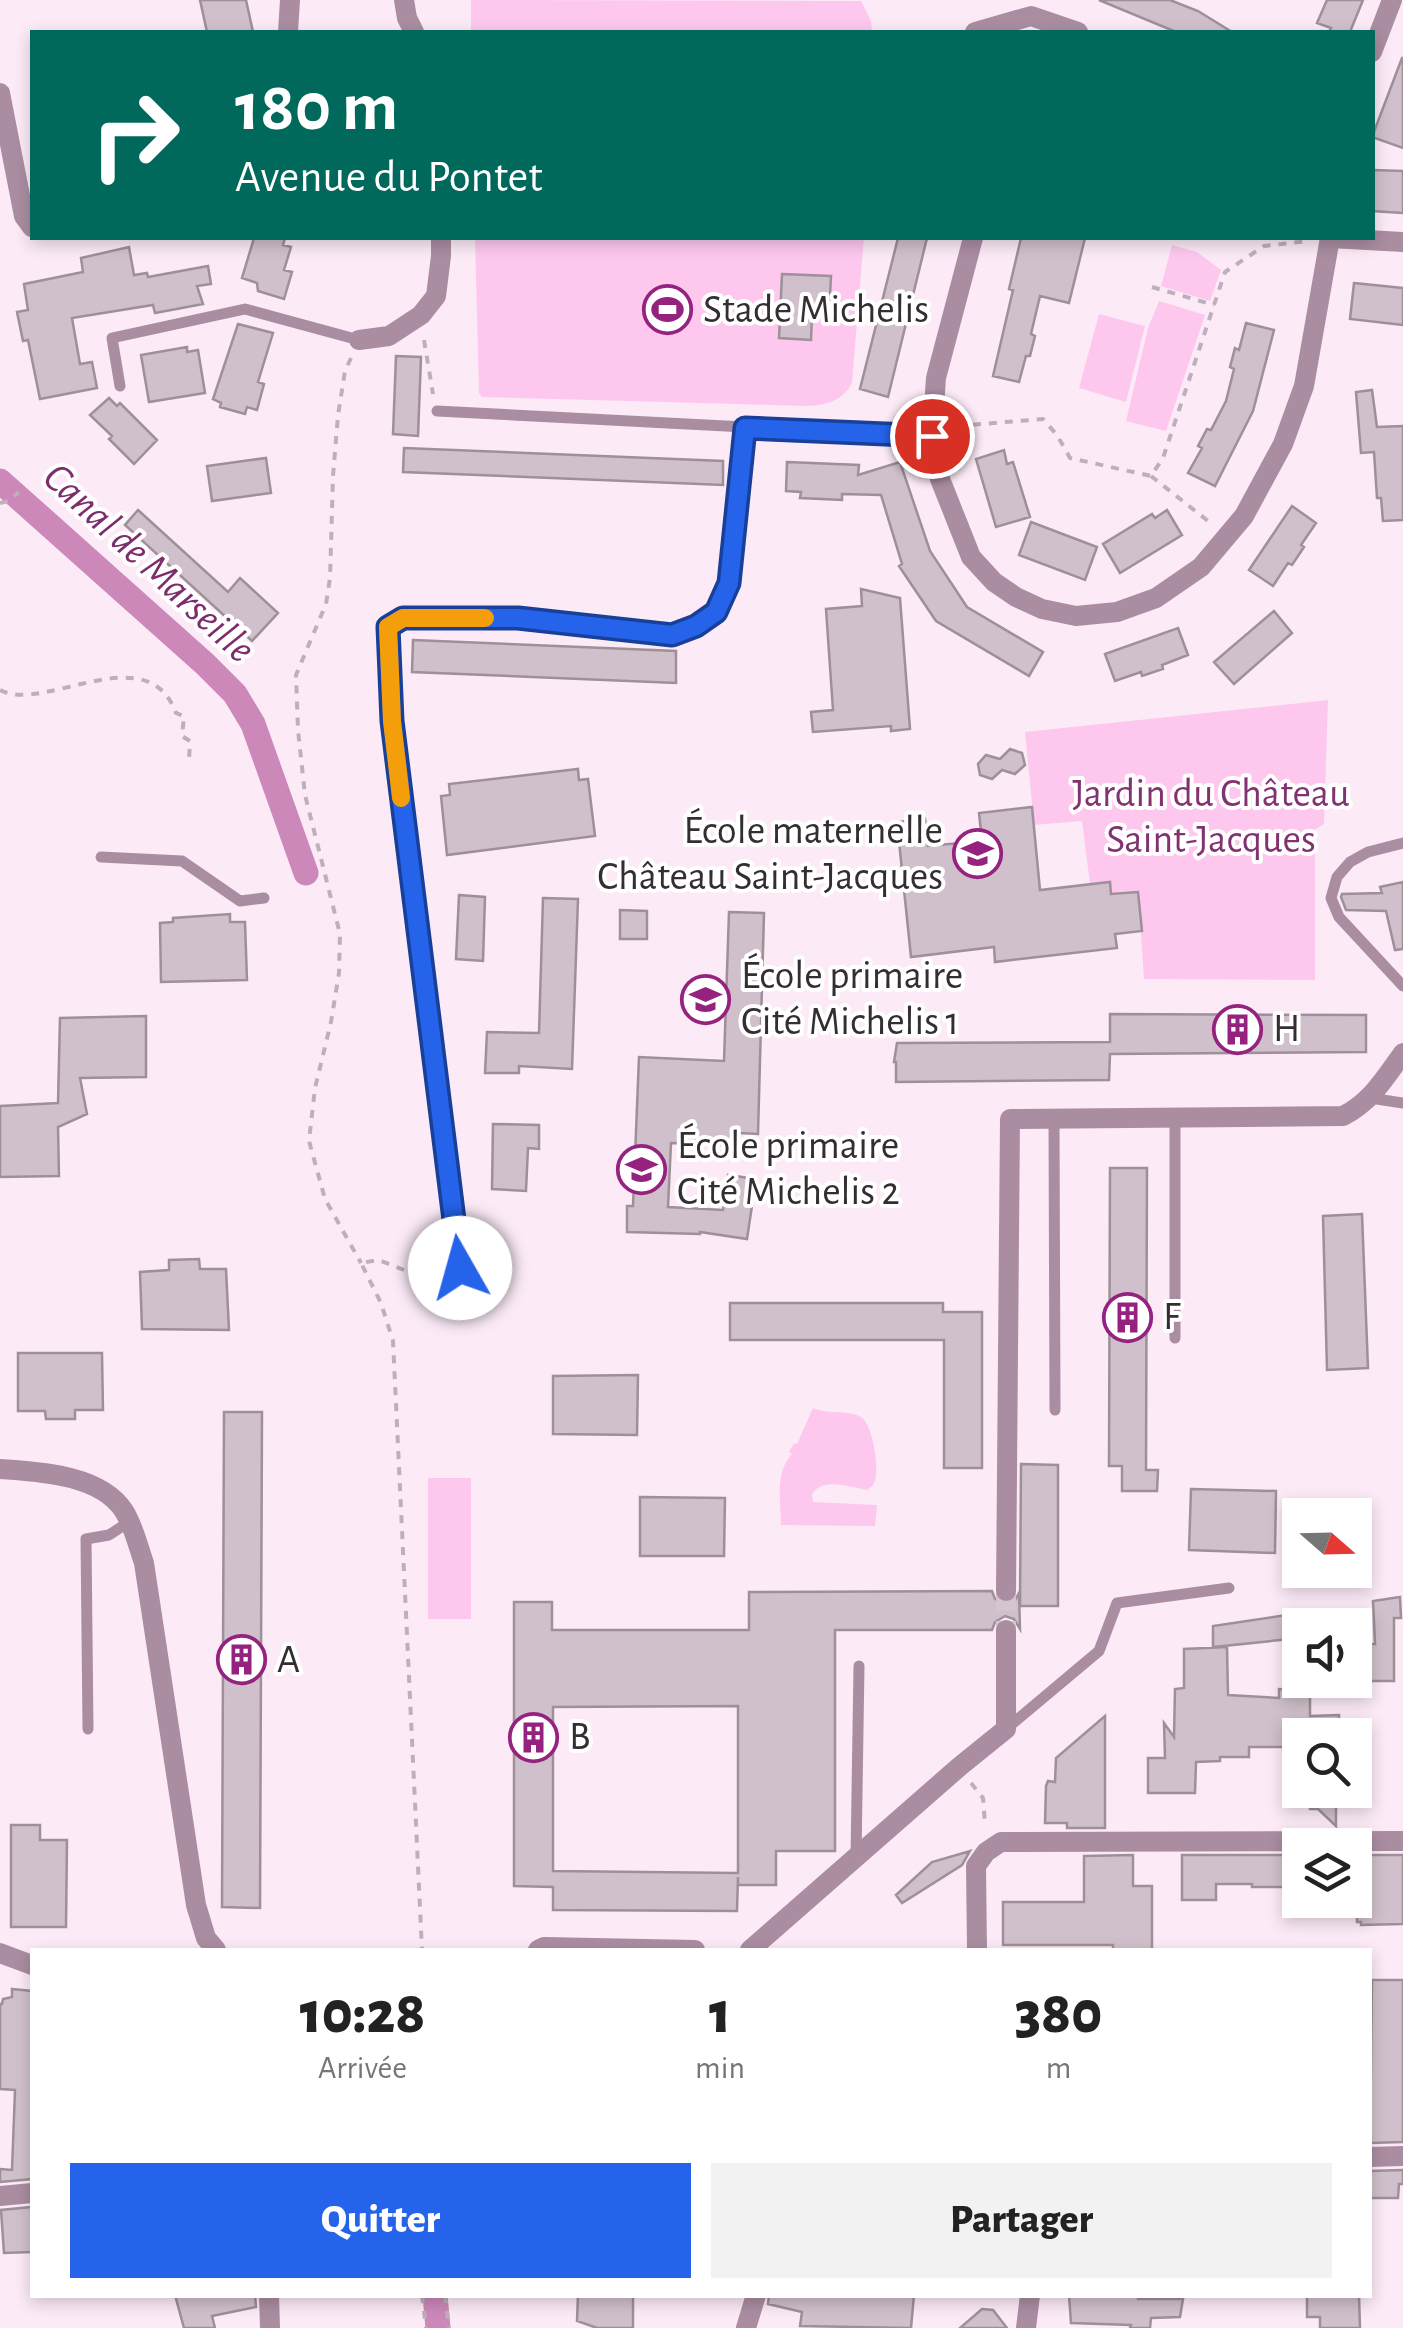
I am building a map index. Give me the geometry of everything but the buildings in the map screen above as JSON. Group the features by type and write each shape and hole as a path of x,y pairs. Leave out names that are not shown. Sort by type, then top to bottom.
{"street":[{"path":"288,30 290,0"},
{"path":"404,0 413,30"},
{"path":"1375,44 1392,0"},
{"path":"981,30 1031,16 1072,30"},
{"path":"0,93 24,216 30,224"},
{"path":"358,340 389,336 422,315 436,296 441,240"},
{"path":"972,240 936,378 932,432 940,479 971,558 994,582 1042,609 1076,616 1117,612 1156,598 1201,567 1244,516 1284,444 1304,386 1330,240"},
{"path":"1366,240 1403,242"},
{"path":"426,1275 460,1268 392,721 388,627 403,618 518,618 672,635 696,626 716,612 729,583 745,428 932,432"},
{"path":"1006,1592 1010,1119 1343,1116 1370,1098 1403,1053"},
{"path":"0,1469 70,1477 103,1492 121,1507 130,1522 144,1564 196,1905 206,1938 214,1948"},
{"path":"752,1948 1006,1729 1006,1630"},
{"path":"977,1948 976,1866 986,1852 1001,1842 1403,1841"},
{"path":"542,1948 594,1948"},
{"path":"0,1953 30,1964"},
{"path":"1372,2157 1403,2156"},
{"path":"0,2196 30,2193"},
{"path":"269,2298 270,2328"},
{"path":"746,2328 755,2298"},
{"path":"1026,2328 1030,2298"}],"lane":[{"path":"120,386 112,338 245,309 358,340"},
{"path":"437,411 745,428"},
{"path":"1403,843 1368,852 1350,862 1337,877 1332,898 1339,916 1403,986"},
{"path":"101,857 182,861 240,900 264,898"},
{"path":"1370,1098 1403,1104"},
{"path":"1175,1117 1175,1338"},
{"path":"1054,1119 1056,1410"},
{"path":"88,1729 86,1539 109,1535 130,1522"},
{"path":"1006,1729 1098,1651 1117,1603 1229,1588"},
{"path":"856,1857 859,1666"}],"path":[{"path":"1151,476 1163,458 1225,272 1264,246 1314,240"},
{"path":"1152,286 1214,304"},
{"path":"422,315 437,411"},
{"path":"358,340 345,371 338,415 326,604 296,675 305,795 340,934 339,973 314,1088 309,1141 325,1198 381,1303 393,1340 422,1948"},
{"path":"932,432 1042,419 1070,458 1151,476 1228,537"},
{"path":"0,503 20,492"},
{"path":"0,690 5,694 34,694 110,678 131,678 150,684 166,694 176,713 184,716 182,736 190,741 188,761"},
{"path":"361,1264 379,1260 426,1275"},
{"path":"983,1798 985,1826"},
{"path":"422,2298 426,2328"},
{"path":"445,2298 449,2328"}],"green space":[{"path":"471,0 861,1 872,30 471,30"},
{"name":"Stade Michelis","path":"475,240 864,240 852,383 833,401 806,406 482,397"},
{"path":"1172,245 1197,252 1221,270 1210,301 1161,286"},
{"path":"1159,301 1205,315 1166,431 1126,421 1148,328"},
{"path":"1099,314 1145,326 1126,402 1079,388"},
{"name":"Jardin du Château Saint-Jacques","path":"1328,700 1324,824 1315,830 1315,980 1144,979 1138,892 1111,894 1110,882 1090,884 1082,821 1034,825 1025,732"},
{"path":"813,1408 861,1417 872,1438 876,1470 873,1485 867,1490 837,1484 823,1486 812,1494 813,1502 877,1505 875,1526 781,1525 783,1470"},
{"path":"428,1478 471,1478 471,1619 428,1619"}],"waterway":[{"name":"Canal de Marseille","path":"0,481 235,694 253,724 306,873"},
{"name":"Canal de Marseille","path":"435,2298 438,2328"}],"tunnel":[{"path":"1006,1591 1006,1630"}],"slow traffic":[{"path":"401,798 392,721 388,627 403,618 485,618"}],"place":[{"name":"Stade Michelis","path":"668,310"},
{"name":"École maternelle Château Saint-Jacques","path":"978,854"},
{"name":"École primaire Cité Michelis 1","path":"706,999"},
{"name":"H","path":"1238,1029"},
{"name":"École primaire Cité Michelis 2","path":"642,1169"},
{"name":"F","path":"1128,1317"},
{"name":"A","path":"242,1660"},
{"name":"B","path":"534,1737"}],"route":[{"path":"460,1268 392,721 388,627 403,618 518,618 672,635 696,626 716,612 729,583 745,428 932,436"}]}
